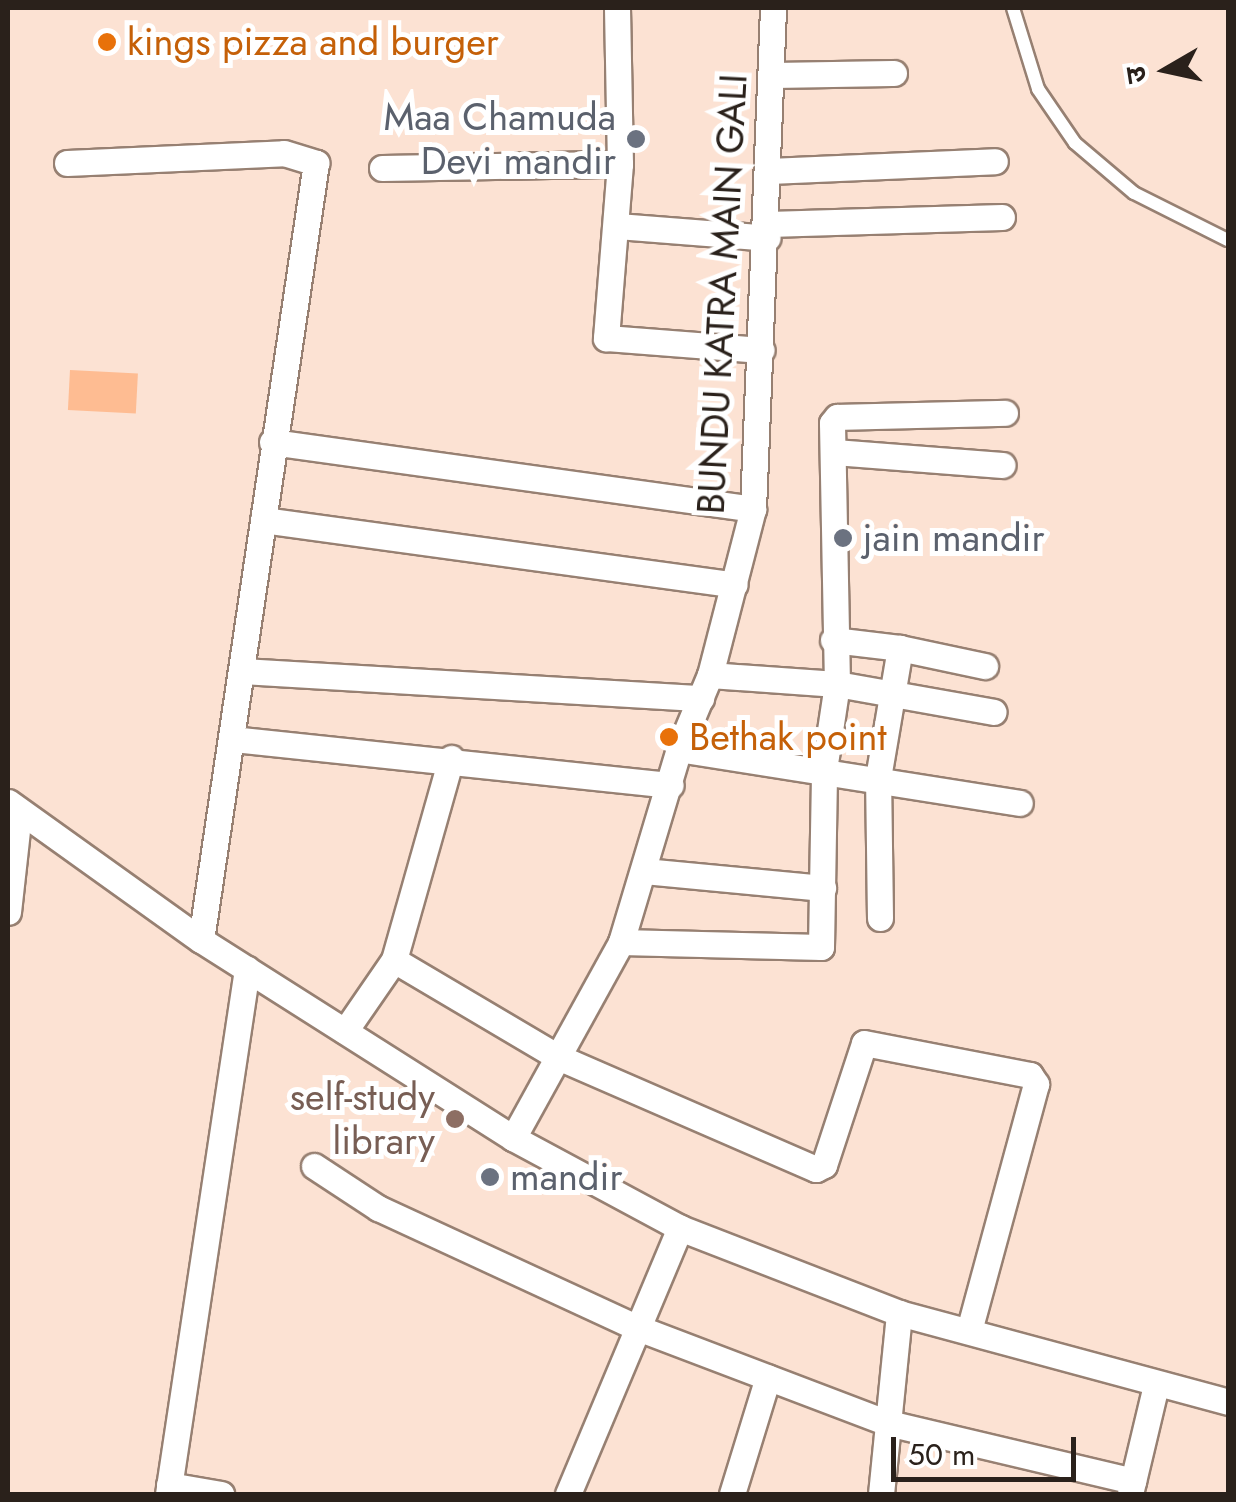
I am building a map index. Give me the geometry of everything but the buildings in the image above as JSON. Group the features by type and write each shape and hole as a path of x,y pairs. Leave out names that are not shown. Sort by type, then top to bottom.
{"street":[{"path":"617,8 620,164 606,338 762,350"},
{"name":"BUNDU KATRA MAIN GALI","path":"514,1138 622,942 679,749 705,686 753,509 768,231 773,8"},
{"path":"771,74 894,73"},
{"path":"67,163 284,153 314,158 318,174 272,442 201,940"},
{"path":"770,170 995,161"},
{"path":"382,168 620,164"},
{"path":"617,226 768,231 1002,217"},
{"path":"622,942 814,952 823,943 824,770 837,684 833,640 837,417 1005,413"},
{"path":"272,442 753,509"},
{"path":"834,452 1002,465"},
{"path":"263,520 735,585"},
{"path":"833,640 900,648 985,666"},
{"path":"880,918 878,778 888,696 900,648"},
{"path":"242,670 705,686 837,684 994,712"},
{"path":"232,739 451,758 671,785"},
{"path":"679,749 1020,803"},
{"path":"346,1031 394,960 451,758"},
{"path":"13,807 201,940 514,1138 680,1228 899,1313 1228,1402"},
{"path":"8,912 13,807"},
{"path":"644,871 824,888"},
{"path":"394,960 558,1057 816,1170 824,1165 860,1045 1030,1075 1036,1084 969,1332"},
{"path":"221,1494 168,1490 247,969"},
{"path":"314,1166 378,1208 638,1328 888,1423 1132,1488 1156,1385"},
{"path":"568,1494 680,1228"},
{"path":"880,1494 899,1313"},
{"path":"732,1494 768,1378"}],"lane":[{"path":"1013,8 1038,89 1075,143 1134,193 1228,240"}],"place":[{"name":"kings pizza and burger","path":"107,42"},
{"name":"Maa Chamuda Devi mandir","path":"636,139"},
{"name":"jain mandir","path":"843,538"},
{"name":"Bethak point","path":"669,737"},
{"name":"self-study library","path":"455,1119"},
{"name":"mandir","path":"490,1177"}]}
